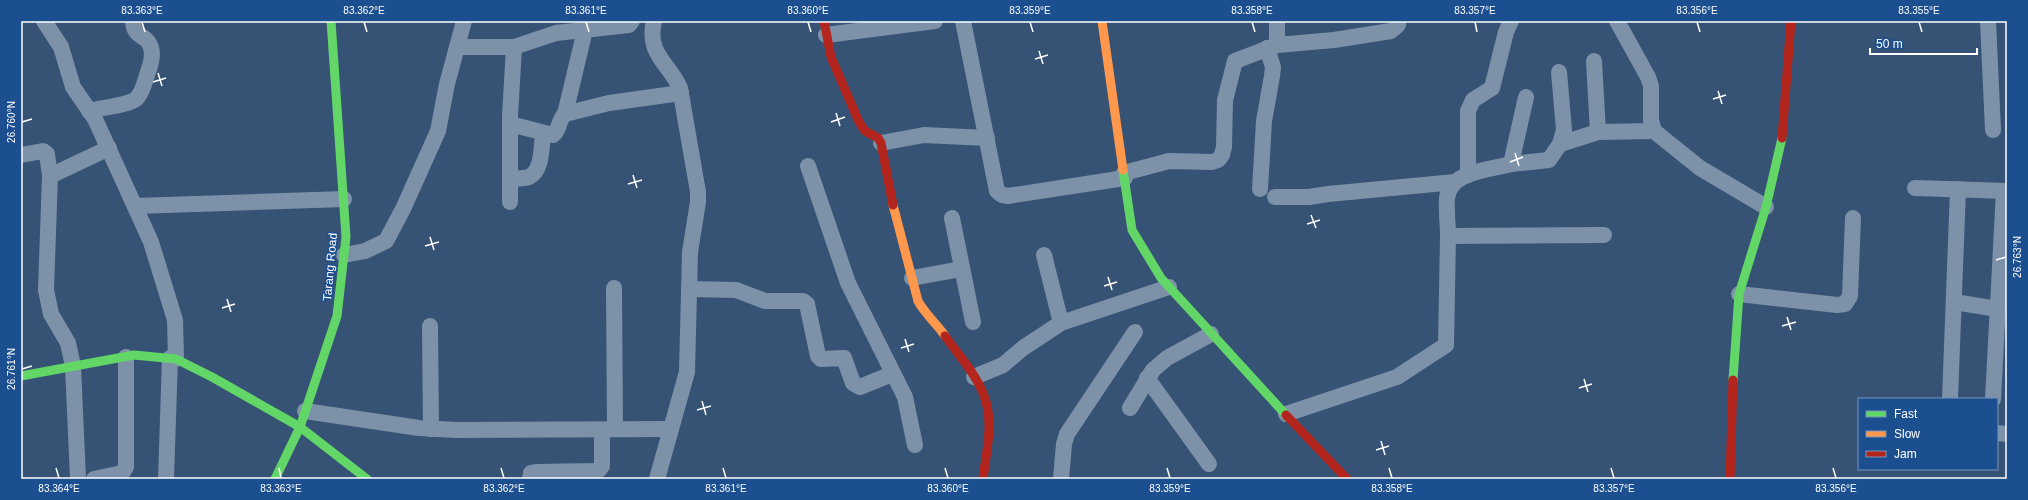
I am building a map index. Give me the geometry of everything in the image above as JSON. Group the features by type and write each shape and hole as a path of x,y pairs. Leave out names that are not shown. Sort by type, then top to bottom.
{"street":[{"path":"44,21 61,47 73,87 89,110 109,148 136,206 151,242 175,320 166,479"},
{"path":"89,110 133,101 140,94 151,64 152,52 148,41 137,34 134,29 133,21"},
{"name":"Tarang Road","path":"275,479 300,427 337,316 346,237 332,21"},
{"path":"344,255 365,251 386,241 404,209 438,131 464,21"},
{"path":"458,47 514,47 556,33 629,25 632,21"},
{"path":"654,21 653,42 656,51 661,62 677,80 681,93 698,192 698,202 690,252 687,372 670,428 657,479"},
{"path":"935,21 825,28 831,57 859,122 865,131 878,138 881,143 897,225 918,301 923,310 936,323 974,377 986,401 989,421 983,479"},
{"path":"963,21 988,138 997,191 1002,195 1124,176 1169,161 1212,162 1218,160 1222,155 1224,147 1225,100 1235,61 1272,47 1334,40 1391,31 1395,28 1398,21"},
{"path":"1102,21 1132,230 1161,278 1211,334 1347,479"},
{"path":"1260,189 1264,121 1272,76 1272,47 1277,21"},
{"path":"1286,414 1397,377 1446,345 1448,198 1450,187 1461,179 1468,111 1472,100 1489,90 1493,85 1506,32 1511,21"},
{"path":"1617,21 1648,77 1651,86 1651,120 1654,131 1700,168 1766,207"},
{"path":"1730,479 1731,408 1739,294 1766,207 1781,146 1791,21"},
{"path":"1988,21 1993,130"},
{"path":"565,114 585,30"},
{"path":"510,202 510,124 514,47"},
{"path":"1594,61 1598,132"},
{"path":"1274,197 1309,198 1328,194 1461,179 1511,164 1550,160 1560,144 1564,130 1559,72"},
{"path":"510,124 543,134 553,135 556,132 561,117 565,114 609,103 681,93"},
{"path":"1511,164 1526,97"},
{"path":"1560,144 1598,132 1654,131"},
{"path":"510,179 528,178 534,173 540,162 543,134"},
{"path":"881,143 924,135 988,138"},
{"path":"50,176 109,148"},
{"path":"21,155 43,152 47,154 50,176 46,290 51,314 68,342 73,366 78,479"},
{"path":"808,166 848,283 892,374 905,397 915,446"},
{"path":"1915,188 2006,191 1993,398"},
{"path":"1950,398 1958,189"},
{"path":"136,206 344,199"},
{"path":"952,218 961,269 973,322"},
{"path":"1739,294 1836,305 1845,304 1850,296 1853,218"},
{"path":"1448,236 1604,235"},
{"path":"1044,255 1061,323"},
{"path":"912,278 961,269"},
{"path":"974,377 1003,365 1022,348 1061,323 1169,287"},
{"path":"530,479 531,473 536,472 599,470 602,466 608,429 614,288"},
{"path":"689,289 736,290 765,301 803,301 807,304 818,356 821,359 844,358 853,383 860,387 892,374"},
{"path":"1954,302 1998,309"},
{"path":"430,326 431,429"},
{"path":"1061,479 1064,444 1067,434 1135,332"},
{"path":"1130,408 1147,378 1167,358 1211,334"},
{"path":"21,376 134,355 173,358 212,377 300,427 367,479"},
{"path":"94,479 122,473 126,467 126,357"},
{"path":"1147,378 1209,464"},
{"path":"305,411 431,429 504,431 670,428"}],"traffic: fast":[{"path":"275,479 300,427 337,316 346,237 331,21"},
{"path":"1733,380 1739,294 1766,207 1782,138"},
{"path":"1123,170 1132,230 1161,278 1286,415"},
{"path":"21,376 134,355 176,359 212,377 300,427 367,479"}],"traffic: slow":[{"path":"1102,21 1123,170"},
{"path":"893,205 918,301 945,336"}],"traffic: jam":[{"path":"824,21 831,57 859,122 865,131 878,138 881,143 893,205"},
{"path":"1782,138 1791,21"},
{"path":"945,336 979,384 986,402 989,430 983,479"},
{"path":"1730,479 1733,380"},
{"path":"1286,415 1347,479"}]}
